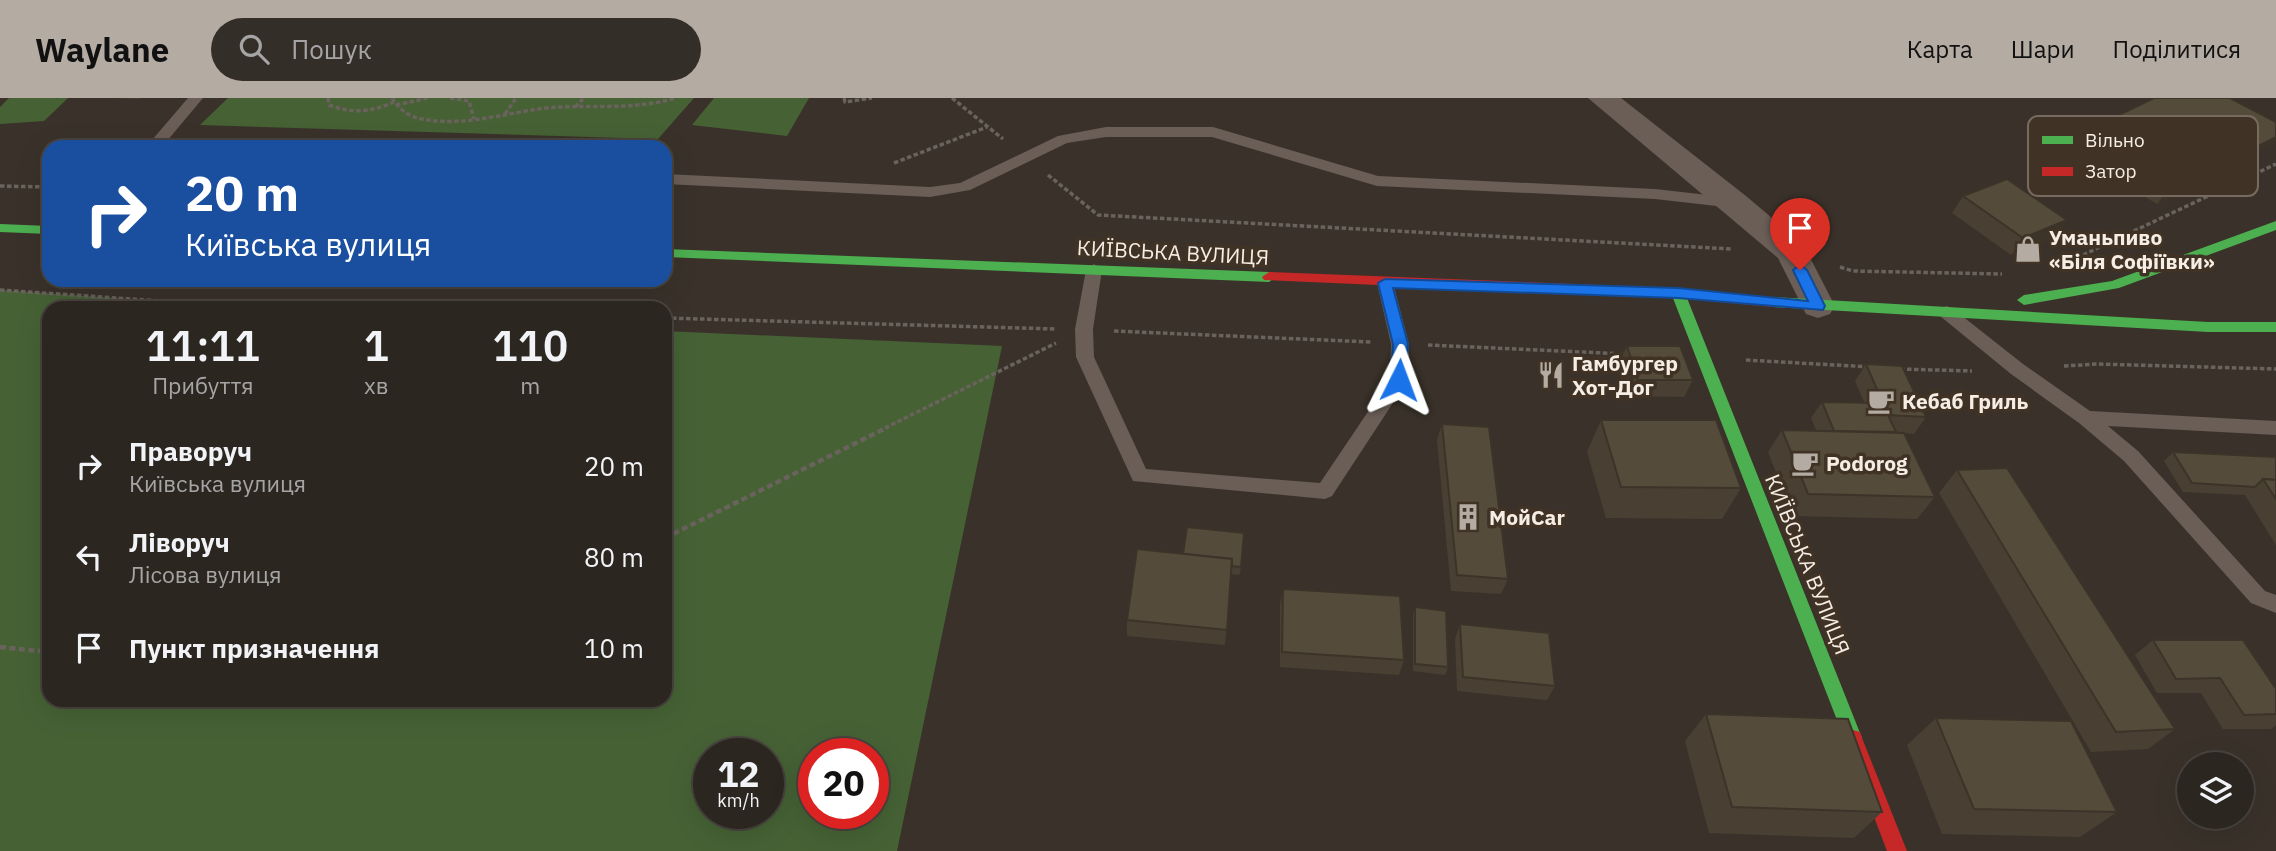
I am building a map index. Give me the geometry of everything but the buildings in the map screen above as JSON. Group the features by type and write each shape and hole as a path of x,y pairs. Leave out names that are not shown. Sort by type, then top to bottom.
{"main road":[{"path":"1946,312 2114,285 2276,225"},
{"path":"0,228 42,230"},
{"name":"КИЇВСЬКА ВУЛИЦЯ","path":"672,253 1678,293 1818,306 1946,312"},
{"name":"КИЇВСЬКА ВУЛИЦЯ","path":"1678,293 1897,851"},
{"path":"1946,312 2208,327 2276,327"}],"street":[{"path":"1602,98 1735,203 1791,252 1818,306"}],"lane":[{"path":"160,140 196,98"},
{"path":"672,179 930,192 964,187 1063,139 1106,132 1213,132 1377,181 1655,194 1735,203"},
{"path":"1094,270 1084,329 1085,358 1140,477 1325,491 1399,380 1400,344 1385,283"},
{"path":"1946,312 2017,369 2086,418 2131,456 2258,597 2276,604"},
{"path":"2086,418 2276,428"}],"path":[{"path":"328,98 329,105 349,113 378,110 394,102 428,98"},
{"path":"450,98 469,101 474,120"},
{"path":"505,115 516,98"},
{"path":"574,107 584,98"},
{"path":"394,102 401,110 420,119 474,120 574,107 657,105 676,98"},
{"path":"844,98 845,102 855,102 872,98"},
{"path":"952,98 1098,215 1791,252 1853,271 2015,274"},
{"path":"885,166 988,126"},
{"path":"2258,172 2276,164"},
{"path":"0,186 42,187"},
{"path":"2079,257 2208,196"},
{"path":"0,290 160,301"},
{"path":"672,318 1084,329 1631,354"},
{"path":"672,535 1084,329"},
{"path":"1704,358 1879,368"},
{"path":"1892,368 1960,372 2097,364 2276,369"},
{"path":"0,647 42,651"}],"green space":[{"path":"9,98 68,98 44,121 0,124 0,107"},
{"path":"228,98 694,98 658,139 200,125"},
{"path":"714,98 809,98 787,136 692,125"},
{"path":"0,290 157,301 42,301 42,707 672,707 672,331 1002,346 897,851 0,851"}],"traffic: fast":[{"path":"2024,300 2114,285 2276,225"},
{"path":"0,228 42,230"},
{"path":"672,253 1269,277"},
{"path":"1678,293 1853,738"},
{"path":"1773,302 2208,327 2276,327"}],"traffic: jam":[{"path":"1269,277 1678,293 1773,302"},
{"path":"1853,738 1897,851"}],"place":[{"name":"Уманьпиво «Біля Софіївки»","path":"2028,249"},
{"name":"Гамбургер Хот-Дог","path":"1551,375"},
{"name":"Кебаб Гриль","path":"1881,401"},
{"name":"Podorog","path":"1805,463"},
{"name":"МойCar","path":"1468,517"}],"route":[{"path":"1399,380 1400,344 1385,283 1678,293 1818,306 1800,270"}]}
